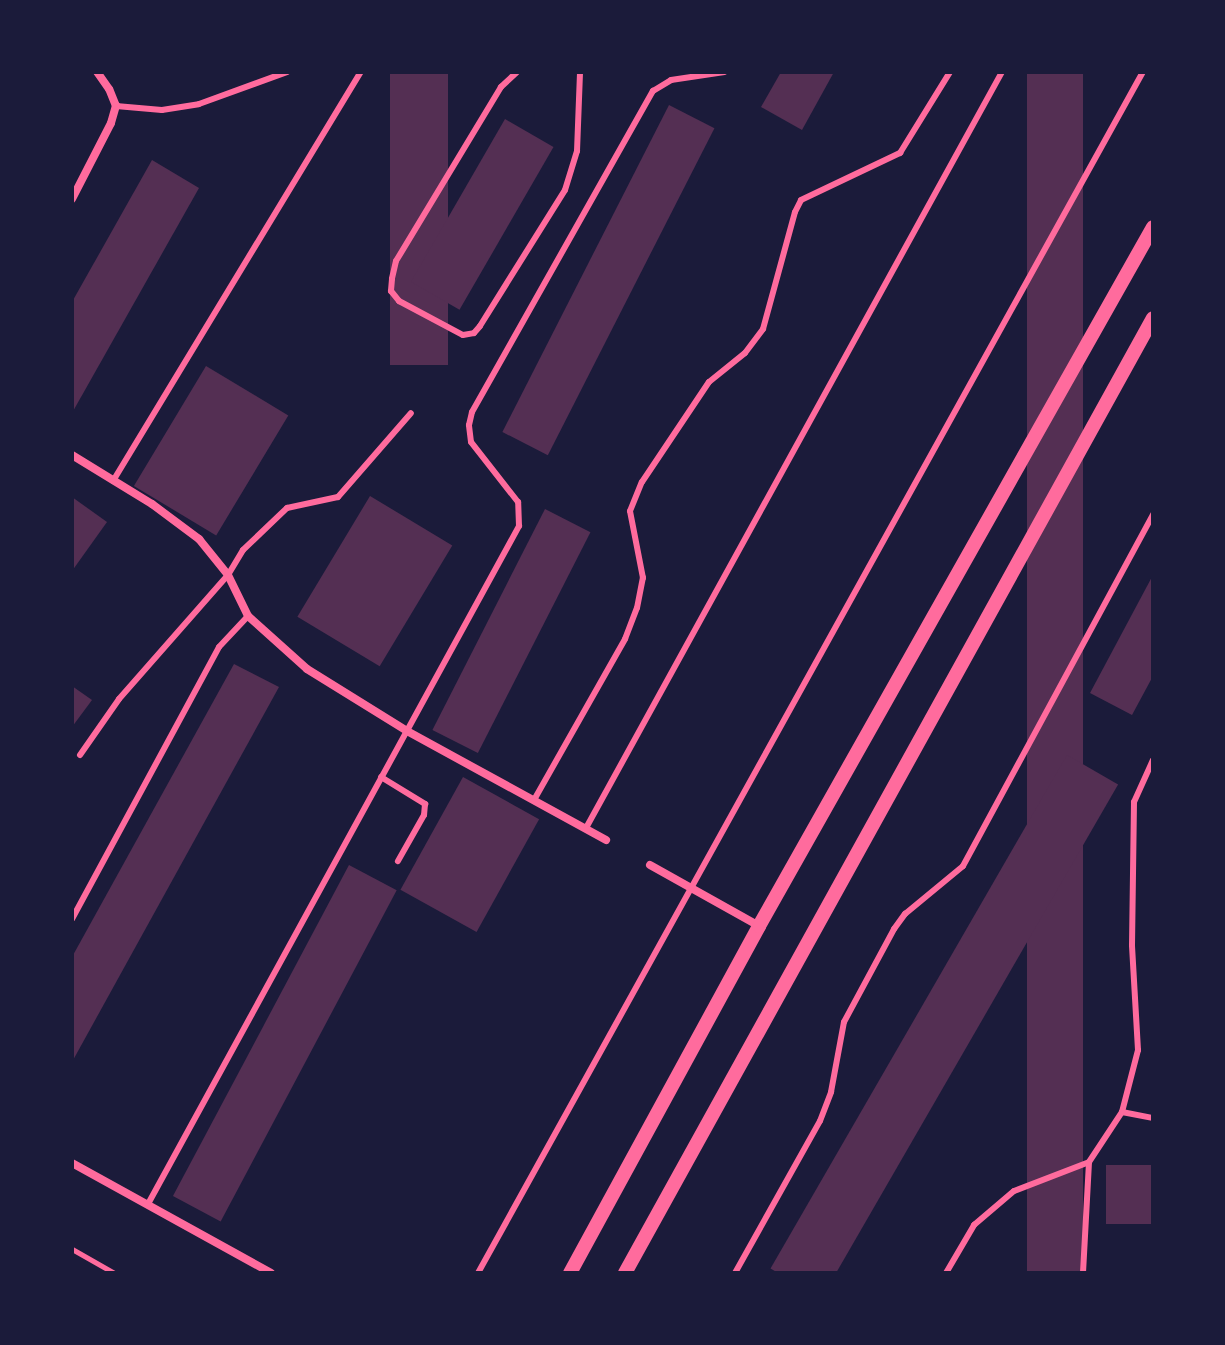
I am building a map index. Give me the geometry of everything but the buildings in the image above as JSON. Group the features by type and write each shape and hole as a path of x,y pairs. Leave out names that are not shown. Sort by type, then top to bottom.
{"street":[{"path":"72,199 111,123 116,106 97,72"},
{"path":"570,1273 759,926 1153,227"},
{"path":"625,1273 1153,318"},
{"path":"72,455 199,539 228,575 248,616 307,669 407,731 606,840"},
{"path":"650,865 759,926"},
{"path":"72,1163 271,1273"}],"lane":[{"path":"116,106 162,110 199,104 287,72"},
{"path":"113,481 361,72"},
{"path":"517,72 501,87 396,261 392,279 391,291 399,301 463,335 474,333 480,326 565,190 577,151 580,72"},
{"path":"148,1204 519,526 518,502 471,442 469,425 472,412 653,91 671,80 724,72"},
{"path":"534,800 625,639 637,608 643,578 630,511 642,482 709,382 745,353 763,329 801,200 900,153 950,72"},
{"path":"586,828 1002,72"},
{"path":"478,1273 1143,72"},
{"path":"80,755 148,662 228,575 243,550 287,508 338,497 411,413"},
{"path":"735,1273 820,1121 831,1092 844,1022 894,929 905,914 963,866 1153,514"},
{"path":"72,919 219,647 248,616"},
{"path":"1083,1273 1089,1162 1122,1112 1138,1050 1132,945 1134,802 1153,760"},
{"path":"381,777 425,804 424,815 398,861"},
{"path":"1122,1112 1153,1118"},
{"path":"946,1273 974,1225 1014,1191 1089,1162"}],"path":[{"path":"72,1249 114,1273"}]}
